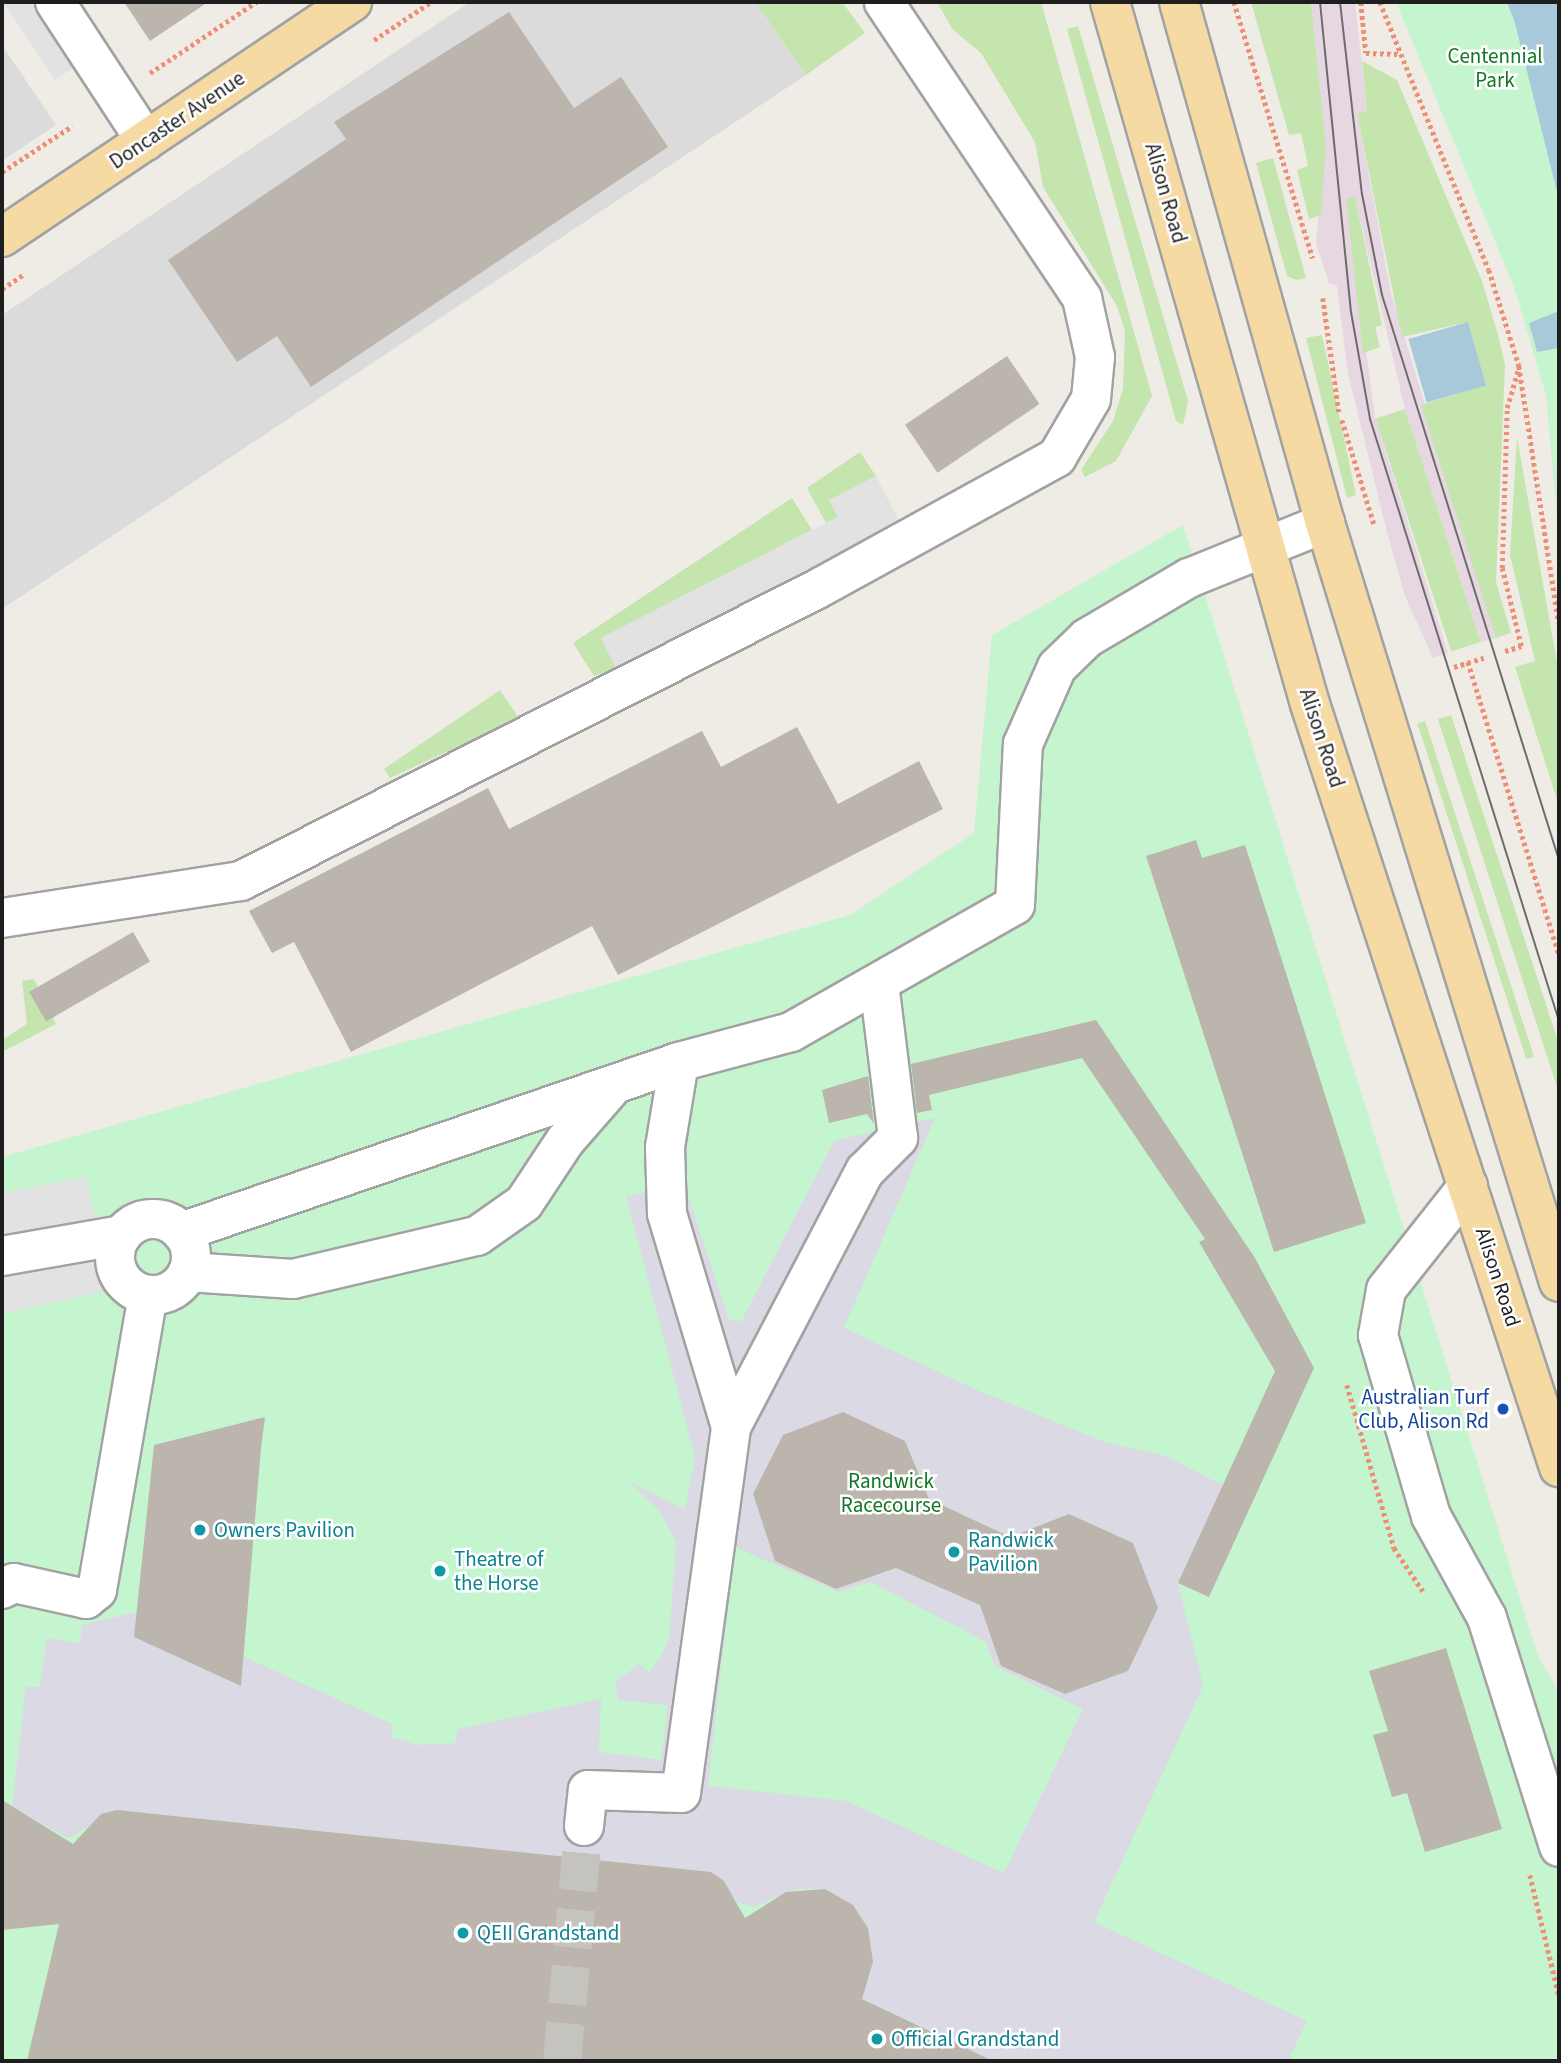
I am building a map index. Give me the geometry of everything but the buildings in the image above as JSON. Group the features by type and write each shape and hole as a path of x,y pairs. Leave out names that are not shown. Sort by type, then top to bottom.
{"main road":[{"name":"Doncaster Avenue","path":"2,237 352,2"},
{"name":"Alison Road","path":"1110,2 1310,704 1559,1467"},
{"path":"1180,2 1325,523 1559,1282"}],"street":[{"path":"55,2 146,141"},
{"path":"2,918 241,881 821,587 1057,457 1091,399 1095,357 1082,298 884,2"},
{"path":"181,1232 680,1062 791,1032 1015,905 1023,744 1057,667 1125,614 1265,544 1325,523"},
{"path":"584,1826 588,1790 681,1793 731,1427 865,1171 898,1138 879,984"},
{"path":"680,1062 665,1147 667,1214 731,1427"},
{"path":"188,1272 293,1279 477,1236 524,1203 565,1141 614,1084"},
{"path":"1468,1186 1386,1290 1378,1335 1431,1516 1487,1618 1544,1855"},
{"path":"2,1256 122,1235 152,1219 181,1232 191,1251 188,1272 173,1290 148,1295 118,1272 122,1235"},
{"path":"2,1589 14,1583 86,1599 97,1590 148,1295"}],"path":[{"path":"145,76 256,2"},
{"path":"1234,2 1313,257"},
{"path":"1361,2 1366,53 1398,54"},
{"path":"1380,2 1398,54 1489,270 1519,366 1559,624"},
{"path":"2,172 72,125"},
{"path":"1324,298 1339,412 1374,524"},
{"path":"1505,651 1521,646 1502,568 1507,408 1519,366"},
{"path":"1454,667 1484,658"},
{"path":"1468,663 1559,954"},
{"path":"1346,1382 1397,1555 1432,1602"},
{"path":"1544,1855 1559,1996"}],"shaded area":[{"path":"3,2 36,2 78,65 55,80"},
{"path":"470,2 755,2 806,75 2,609 2,315"},
{"path":"1311,2 1355,2 1367,111 1357,113 1391,293 1496,638 1481,642 1405,409 1355,198 1346,199 1375,417 1448,653 1433,658 1405,596 1348,374 1337,286 1329,283 1316,243 1326,145"},
{"path":"2,45 56,125 2,161"},
{"path":"876,476 900,523 616,668 601,638 838,517 829,500"},
{"path":"935,1118 844,1328 975,1389 1104,1442 1166,1456 1224,1486 1178,1583 1203,1686 1094,1922 1307,2021 1288,2061 993,2061 857,1996 871,1973 868,1928 853,1905 825,1889 796,1889 753,1907 738,1902 711,1872 117,1810 69,1838 12,1808 26,1686 40,1687 47,1638 80,1643 82,1625 137,1612 241,1685 244,1657 392,1724 392,1737 418,1745 455,1743 458,1729 601,1699 599,1752 661,1760 668,1705 618,1700 615,1681 640,1664 649,1673 662,1655 669,1639 676,1542 660,1512 629,1482 685,1509 695,1457 626,1196 684,1183 729,1319 741,1322 834,1141","holes":["783,1435 1010,1537 1069,1514 1132,1543 1158,1608 1128,1671 1065,1694 1002,1666 980,1605 896,1568 836,1589 775,1561 753,1494","735,1547 838,1592 870,1582 985,1641 995,1666 1083,1709 1004,1873 846,1801 708,1786"]},
{"path":"86,1177 113,1290 2,1313 2,1193"}],"green space":[{"path":"755,2 842,2 865,33 806,75"},
{"path":"937,2 1041,2 1152,396 1116,461 1085,477 1081,470 1113,421 1123,389 1125,331 1117,306 1043,187 1035,142 981,53 953,30"},
{"path":"1251,2 1311,2 1326,145 1321,215 1309,219 1297,170 1308,166 1301,133 1289,135"},
{"name":"Centennial Park","path":"1396,2 1559,2 1559,537 1546,395 1514,287"},
{"path":"1078,26 1188,401 1183,425 1176,421 1067,29"},
{"path":"1362,61 1397,80 1482,281 1505,365 1496,582 1511,633 1496,638 1421,405 1486,385 1468,322 1402,337 1357,113 1367,111"},
{"path":"1273,158 1306,278 1296,280 1287,276 1256,163"},
{"path":"1355,197 1382,325 1375,327 1380,347 1363,353 1346,199"},
{"path":"1322,335 1356,495 1347,498 1306,338"},
{"path":"1405,409 1481,642 1451,652 1376,419"},
{"path":"1517,437 1559,674 1559,806 1515,667 1535,661 1510,555"},
{"path":"860,452 876,476 830,500 838,517 826,523 807,488"},
{"path":"792,498 812,530 601,638 616,668 594,676 573,643"},
{"name":"Randwick Racecourse","path":"1183,525 1538,1656 1559,1692 1559,2061 2,2061 2,1157 850,915 974,833 992,635"},
{"path":"500,690 519,718 390,778 384,769"},
{"path":"1451,715 1559,1044 1559,1093 1438,719"},
{"path":"1425,721 1534,1057 1526,1059 1417,723"},
{"path":"34,979 56,1024 2,1052 2,1040 27,1024 22,981"}],"water":[{"path":"1507,2 1559,2 1559,200 1515,23"},
{"path":"1559,311 1559,348 1537,352 1529,323"},
{"path":"1468,322 1486,385 1427,403 1408,339"}],"tunnel":[{"path":"562,2061 584,1826"}],"tram line":[{"path":"1320,2 1351,312 1370,419 1559,1021"},
{"path":"1340,2 1362,194 1382,295 1559,860"}],"place":[{"name":"Australian Turf Club, Alison Rd","path":"1503,1409"},
{"name":"Owners Pavilion","path":"200,1530"},
{"name":"Randwick Pavilion","path":"954,1552"},
{"name":"Theatre of the Horse","path":"440,1571"},
{"name":"QEII Grandstand","path":"463,1933"},
{"name":"Official Grandstand","path":"877,2039"}]}
